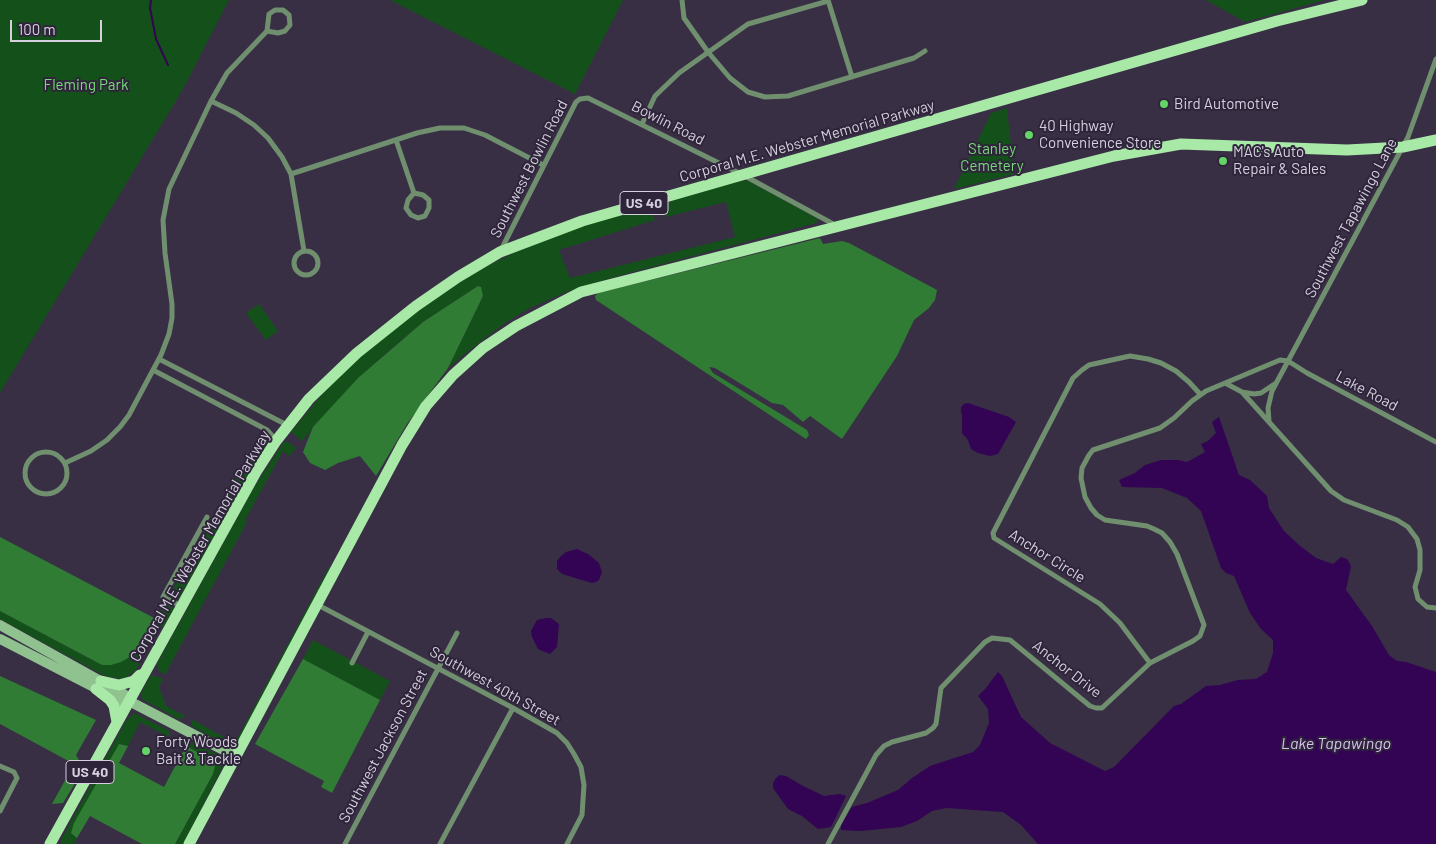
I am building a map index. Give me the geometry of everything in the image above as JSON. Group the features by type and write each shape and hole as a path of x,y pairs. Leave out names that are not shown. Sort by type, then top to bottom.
{"main road":[{"name":"Corporal M.E. Webster Memorial Parkway","path":"50,844 256,472 287,425 309,399 356,352 437,292 500,252 582,221 1277,21 1362,0"},
{"path":"189,844 402,446 426,406 453,375 483,348 516,326 580,292 1114,156 1181,144 1347,150 1403,147 1436,140"},
{"path":"0,625 98,685 114,706 117,722"},
{"path":"0,639 98,685 124,694 129,701 235,756"},
{"path":"98,685 127,684 134,681 147,668"}],"street":[{"path":"682,0 684,18 708,52 730,78 748,92 765,97 788,96 914,58 925,51"},
{"path":"642,124 655,96 679,72 748,24 828,1 852,77"},
{"path":"65,464 107,440 120,427 129,415 159,359 169,334 172,318 165,253 163,220 165,204 175,174 227,73 267,31 269,14 275,10 283,10 289,15 290,25 285,31 278,33 267,31"},
{"name":"Southwest Tapawingo Lane","path":"1276,383 1403,147 1436,59"},
{"name":"Bowlin Road","path":"580,99 592,99 744,175 838,226"},
{"name":"Southwest Bowlin Road","path":"500,252 543,165 576,102 580,99"},
{"path":"211,102 254,125 273,144 282,157 291,174 304,252"},
{"path":"291,174 431,129 464,128 495,139 543,165"},
{"path":"396,140 414,193"},
{"path":"414,193 423,195 429,200 429,208 425,216 418,218 411,215 406,208 408,200 414,193"},
{"path":"304,252 312,253 318,263 315,271 308,275 298,272 294,266 295,258 304,252"},
{"name":"Anchor Circle","path":"1150,663 1120,623 1100,604 994,538 993,533 1073,378 1089,365 1130,356 1148,359 1162,363 1176,371 1200,394"},
{"path":"159,359 287,425"},
{"name":"Anchor Drive","path":"828,844 876,755 884,746 892,742 926,733 933,728 936,724 940,688 985,642 992,638 1010,640 1090,706 1102,708 1150,663 1200,636 1204,625 1177,554 1170,542 1162,533 1147,526 1105,520 1097,515 1085,497 1081,478 1082,468 1093,450 1160,428 1200,394 1280,360 1288,361"},
{"name":"Lake Road","path":"1288,361 1436,442"},
{"path":"153,370 267,430 276,441"},
{"path":"1225,383 1242,392 1254,394 1261,393 1276,383"},
{"path":"1269,422 1269,400 1276,383"},
{"path":"214,402 219,391"},
{"path":"1242,392 1331,491 1344,500 1397,520 1408,527 1416,539 1420,550 1420,570 1415,587 1418,599 1427,607 1436,608"},
{"path":"49,451 56,453 65,464 67,470 64,484 53,493 39,494 28,485 25,479 26,465 35,454 49,451"},
{"path":"181,606 163,597 207,517"},
{"name":"Southwest 40th Street","path":"317,605 514,708 548,727 566,742 581,767 584,785 582,816 567,844"},
{"path":"352,663 368,632"},
{"name":"Southwest Jackson Street","path":"345,844 457,633"},
{"path":"440,844 514,708"},
{"path":"0,766 14,772 17,778 0,811"}],"green space":[{"name":"Fleming Park","path":"0,0 229,0 183,89 0,393"},
{"path":"390,0 623,0 575,94"},
{"path":"1206,0 1325,0 1245,22"},
{"name":"Stanley Cemetery","path":"1007,108 1014,174 954,189 991,113"},
{"path":"739,181 748,181 817,218 818,221 569,291 530,308 508,321 448,368 483,296 478,286 423,322 358,378 302,441 291,432 346,368 400,322 477,271 526,247 584,225 640,210 652,212 655,220 559,250 570,278 735,237 726,202 666,217 664,208 675,199"},
{"path":"820,238 823,244 842,241 849,243 937,290 935,300 929,308 914,320 897,356 842,439 810,416 803,422 783,405 772,403 715,368 709,367 713,373 807,430 809,435 806,439 596,300 595,296 598,293"},
{"path":"478,286 481,287 483,296 448,368 407,424 376,476 360,456 338,463 325,470 310,463 303,452 313,427 358,378 423,322"},
{"path":"259,304 278,331 266,340 246,313"},
{"path":"263,433 269,442 248,475 179,599 173,599 169,596"},
{"path":"284,442 288,442 296,448 290,456 283,451 165,675 158,670 157,664 253,489"},
{"path":"0,537 156,619 138,649 121,662 102,665 0,611"},
{"path":"329,567 331,567 237,744 228,746 192,726 191,719 235,743"},
{"path":"166,602 174,609 165,624 157,632 136,670 122,679 105,676 0,619 0,611 102,665 111,665 130,657 138,649"},
{"path":"313,640 390,681 380,700 303,659"},
{"path":"303,659 380,700 332,793 321,787 324,781 255,744"},
{"path":"153,675 163,679 159,687 166,706 185,716 183,718 178,719 142,699 141,693"},
{"path":"0,676 96,720 76,755 84,769 63,803 52,804 74,764 0,724"},
{"path":"134,713 168,730 169,737 140,722 128,746 119,744 71,832 77,838 74,844 61,844 61,840 126,721"},
{"path":"184,738 220,756 224,764 183,844 175,844 213,774 212,760 179,742"},
{"path":"119,744 128,746 119,763 164,787 186,746 212,760 215,766 213,774 175,844 142,844 90,816 77,838 71,833 74,823"}],"water":[{"path":"968,403 1009,417 1016,422 998,454 990,456 971,449 968,440 962,433 961,407"},
{"name":"Lake Tapawingo","path":"1219,417 1239,475 1250,480 1267,496 1269,508 1284,531 1316,558 1333,564 1341,557 1347,559 1351,566 1346,590 1372,626 1389,655 1397,661 1436,672 1436,844 1038,844 1021,825 1003,812 946,808 932,811 917,821 901,827 860,831 841,830 841,825 852,807 898,790 930,766 973,752 980,745 989,723 988,709 978,696 998,672 1002,676 1021,717 1050,743 1105,771 1114,767 1174,706 1181,704 1206,686 1220,685 1238,680 1256,679 1267,672 1273,653 1273,640 1261,629 1250,613 1234,576 1226,573 1221,568 1201,511 1187,498 1162,488 1122,487 1119,480 1135,473 1145,465 1161,460 1187,462 1205,452 1201,444 1208,441 1216,433 1212,422"},
{"path":"577,549 588,554 599,563 602,572 599,580 596,582 592,583 562,574 557,569 557,561 561,556 566,552"},
{"path":"551,618 559,624 557,647 550,654 538,649 531,631 537,620"},
{"path":"780,775 786,776 824,796 840,794 846,796 831,827 818,829 802,816 788,809 773,788 773,783"}],"waterway":[{"path":"151,0 150,8 156,39 168,65"}],"place":[{"name":"Bird Automotive","path":"1164,104"},
{"name":"40 Highway Convenience Store","path":"1029,135"},
{"name":"MAC's Auto Repair & Sales","path":"1223,161"},
{"name":"Forty Woods Bait & Tackle","path":"146,751"}]}
